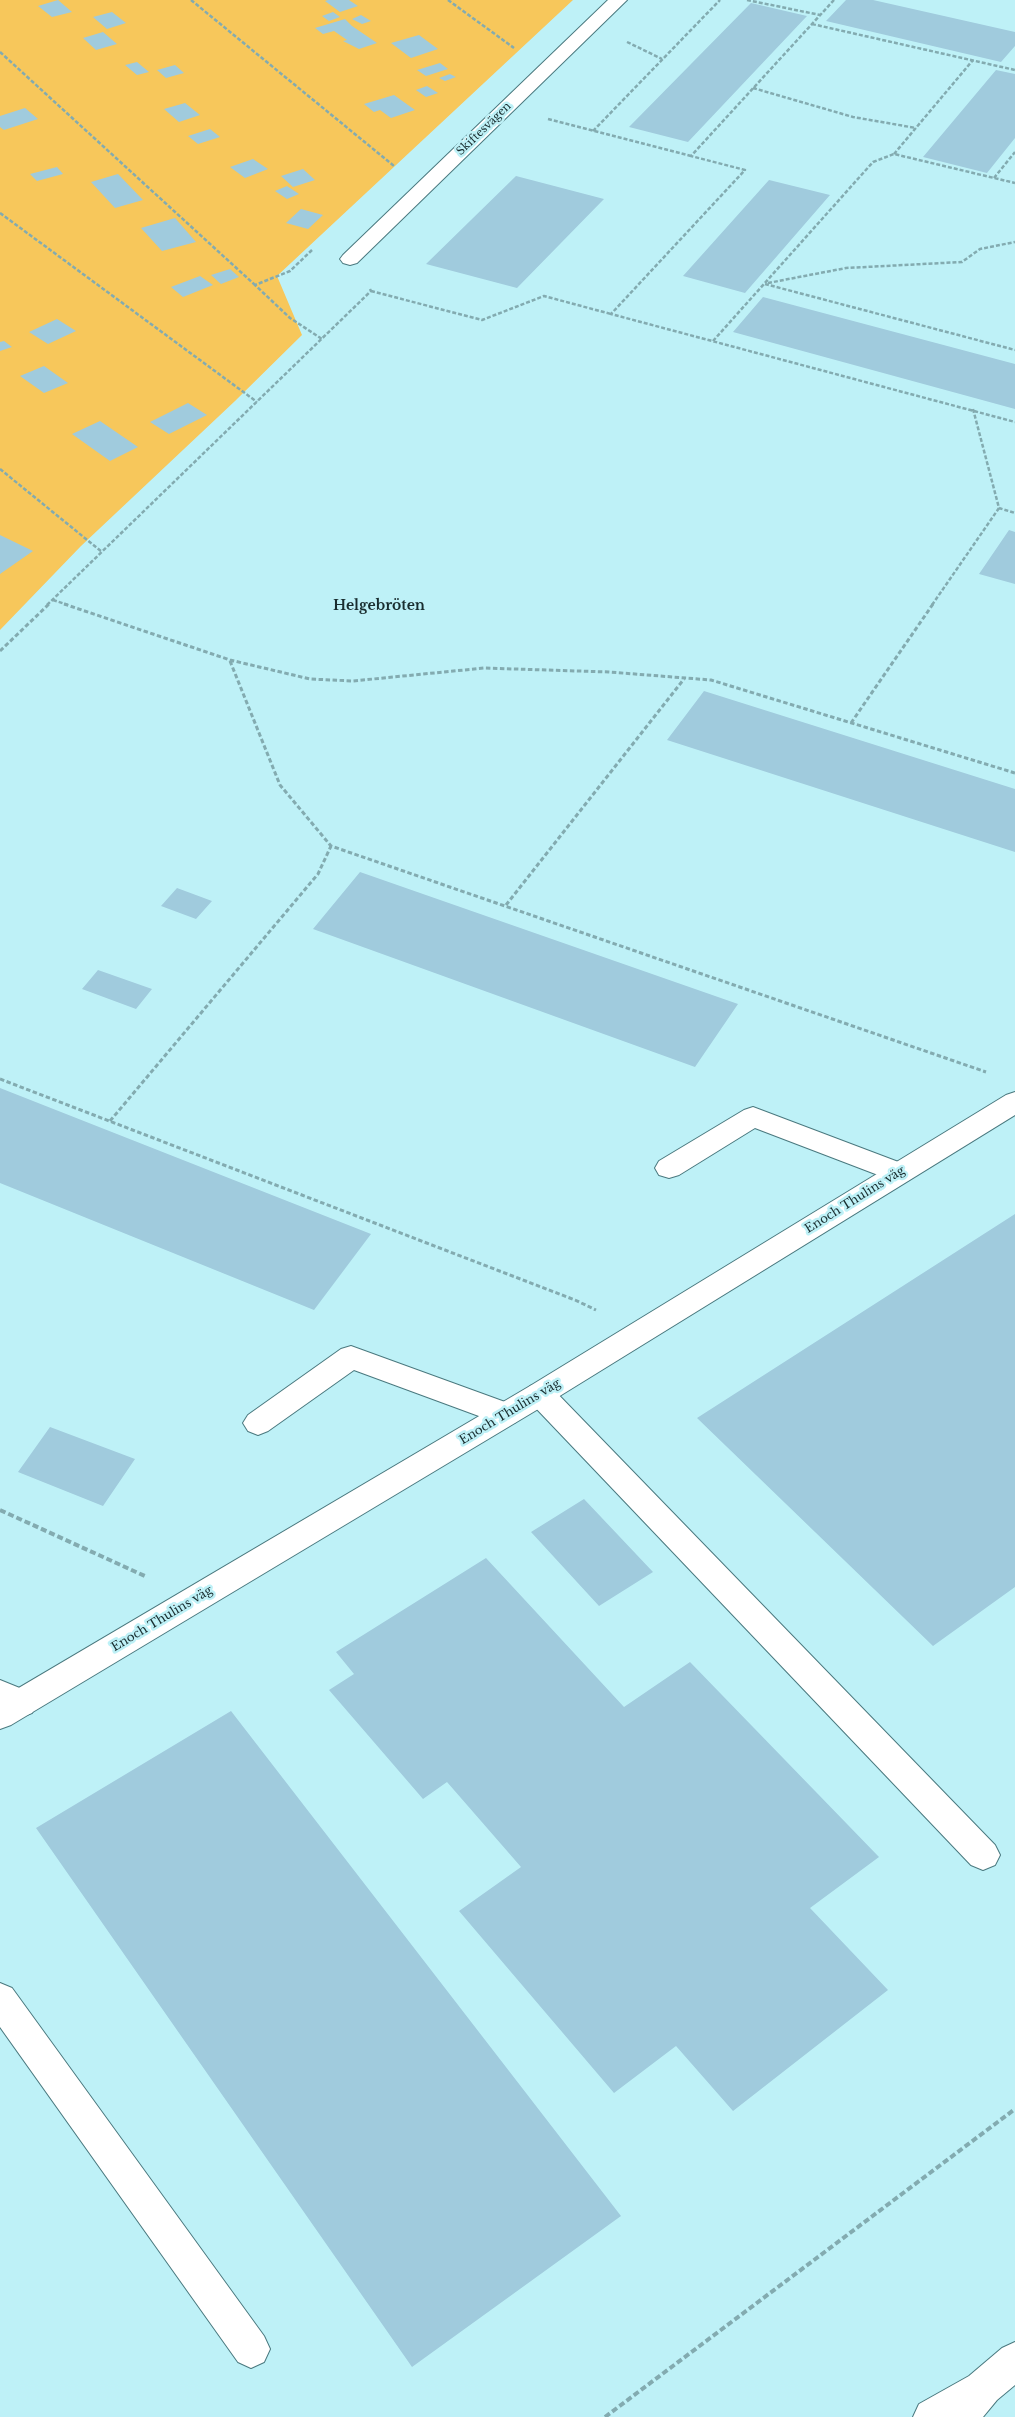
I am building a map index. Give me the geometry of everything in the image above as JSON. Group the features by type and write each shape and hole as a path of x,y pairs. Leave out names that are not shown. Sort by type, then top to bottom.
{"street":[{"name":"Skiftesvägen","path":"350,259 618,0"},
{"name":"Enoch Thulins väg","path":"7,1704 192,1602 540,1394 1015,1102"},
{"path":"669,1168 753,1116 899,1173"},
{"path":"258,1423 351,1357 506,1414"},
{"path":"540,1394 983,1855"},
{"path":"0,1999 251,2348"},
{"path":"958,2417 984,2387 1015,2361"},
{"path":"932,2417 984,2387"}],"path":[{"path":"191,0 399,170"},
{"path":"448,0 515,49"},
{"path":"593,131 720,0"},
{"path":"747,0 820,15"},
{"path":"690,156 834,0"},
{"path":"812,24 1015,70"},
{"path":"0,52 255,285"},
{"path":"713,341 873,162 894,154 973,60"},
{"path":"753,88 866,122 886,126 916,128"},
{"path":"506,108 745,170 611,314"},
{"path":"994,178 1015,152"},
{"path":"894,154 1015,183"},
{"path":"0,213 257,402"},
{"path":"765,284 846,268 962,262 980,249 1015,242"},
{"path":"350,259 371,291 482,320 544,296 973,409 1015,422"},
{"path":"765,284 1015,350"},
{"path":"0,652 371,291"},
{"path":"851,723 999,508 973,409"},
{"path":"0,469 102,552"},
{"path":"999,508 1015,513"},
{"path":"53,600 230,660 310,679 353,682 484,668 609,672 711,680 1015,773"},
{"path":"230,660 280,785 331,846 990,1074"},
{"path":"506,905 684,678"},
{"path":"110,1121 318,874 331,846"},
{"path":"0,1078 575,1300 640,1333"},
{"path":"0,1510 129,1568 192,1602"},
{"path":"605,2417 1015,2110"}],"shaded area":[{"path":"0,0 573,0 277,276 302,335 81,546 0,630"}],"building":[{"path":"58,0 72,12 52,17 38,6"},
{"path":"349,0 358,6 340,12 325,1"},
{"path":"846,0 873,0 1015,32 1015,46 1001,62 826,21"},
{"path":"751,3 807,16 688,142 629,127"},
{"path":"112,12 126,23 107,29 93,17"},
{"path":"333,12 340,17 329,21 322,16"},
{"path":"361,15 371,21 362,24 352,19"},
{"path":"345,19 377,43 359,49 343,41 347,40 334,31 323,34 315,28"},
{"path":"103,32 117,44 96,50 83,38"},
{"path":"419,35 438,49 411,58 391,43"},
{"path":"137,62 149,72 137,75 125,65"},
{"path":"440,63 448,69 426,76 417,70"},
{"path":"175,65 184,73 166,78 157,70"},
{"path":"996,70 1015,74 1015,138 987,173 923,157"},
{"path":"450,74 456,77 445,81 439,78"},
{"path":"427,86 438,93 426,97 416,90"},
{"path":"394,95 415,110 391,118 380,110 374,112 364,104"},
{"path":"185,103 200,115 179,122 164,109"},
{"path":"25,108 38,119 4,130 0,127 0,116"},
{"path":"210,129 220,137 198,144 188,136"},
{"path":"253,159 268,169 245,178 230,167"},
{"path":"57,167 63,174 37,181 30,174"},
{"path":"303,169 315,180 293,187 281,176"},
{"path":"118,174 143,200 115,208 91,182"},
{"path":"516,176 604,199 517,288 426,264"},
{"path":"769,180 830,195 745,293 683,276"},
{"path":"287,186 299,194 287,199 275,191"},
{"path":"301,209 323,215 308,229 286,223"},
{"path":"175,218 196,242 162,251 141,228"},
{"path":"230,269 239,277 221,284 211,275"},
{"path":"200,276 213,285 183,297 171,287"},
{"path":"763,297 1015,364 1015,409 733,332"},
{"path":"57,319 76,331 48,344 29,332"},
{"path":"4,341 12,347 0,351 0,342"},
{"path":"44,366 68,383 44,393 20,376"},
{"path":"188,403 207,415 169,434 150,422"},
{"path":"100,421 138,447 110,461 72,434"},
{"path":"1009,530 1015,532 1015,584 979,574"},
{"path":"0,535 33,551 0,574"},
{"path":"704,691 1015,789 1015,852 667,740"},
{"path":"360,872 738,1004 695,1067 313,929"},
{"path":"177,888 212,901 196,919 161,906"},
{"path":"98,970 152,989 136,1009 82,989"},
{"path":"0,1088 371,1234 314,1310 0,1183"},
{"path":"1015,1214 1015,1587 933,1646 697,1418"},
{"path":"50,1427 135,1459 103,1506 18,1472"},
{"path":"584,1499 653,1572 599,1606 531,1532"},
{"path":"486,1558 624,1707 690,1662 879,1857 810,1908 888,1990 733,2111 676,2046 614,2093 459,1911 521,1867 447,1782 423,1799 329,1690 354,1674 336,1652"},
{"path":"231,1711 621,2216 412,2367 36,1828"}],"district":[{"name":"Helgebröten","path":"379,606"}]}
